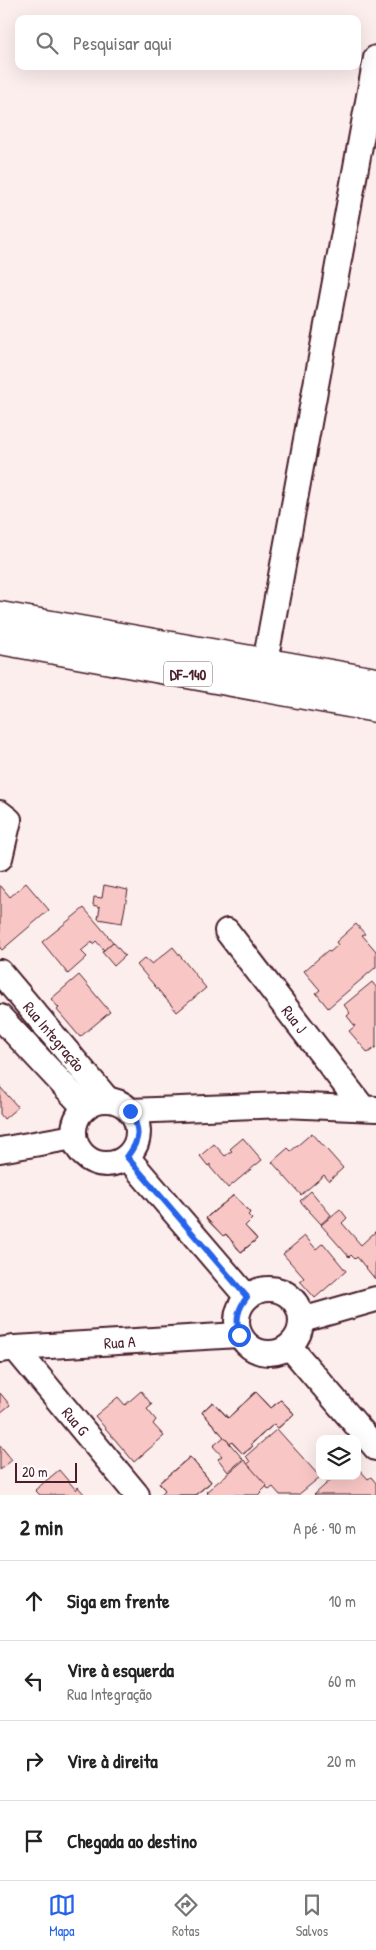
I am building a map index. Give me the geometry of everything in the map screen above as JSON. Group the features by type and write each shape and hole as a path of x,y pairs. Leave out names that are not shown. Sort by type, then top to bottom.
{"main road":[{"name":"DF-140","path":"0,616 376,682"},
{"name":"DF-140","path":"0,640 376,708"}],"street":[{"path":"266,663 376,58"},
{"path":"0,813 9,820 0,858"},
{"name":"Rua J","path":"227,931 370,1109"},
{"name":"Rua Integração","path":"0,972 108,1100"},
{"name":"Rua Integração","path":"0,1017 85,1108"},
{"path":"108,1100 120,1104 130,1111 136,1122 138,1134 135,1146 127,1157 115,1163 101,1164 89,1159 79,1150 74,1137 76,1121 85,1108 96,1102 108,1100"},
{"path":"130,1111 283,1105 370,1109"},
{"path":"0,1150 74,1137"},
{"path":"127,1157 247,1297"},
{"path":"270,1288 282,1291 292,1298 299,1308 302,1320 299,1335 290,1347 277,1354 262,1354 248,1347 239,1335 236,1322 239,1308 247,1297 258,1291 270,1288"},
{"path":"302,1320 376,1299"},
{"name":"Rua A","path":"7,1349 239,1335"},
{"path":"290,1347 376,1448"},
{"name":"Rua G","path":"7,1349 137,1495"}],"building":[{"path":"26,883 49,910 2,950 0,948 0,885 10,897"},
{"path":"104,885 128,890 122,923 98,919 100,907 93,905 94,897 102,898"},
{"path":"84,908 113,942 104,950 96,941 93,944 92,942 81,951 87,957 68,974 42,942"},
{"path":"356,924 365,934 362,935 376,951 376,967 328,1008 316,993 320,990 304,971 327,951 330,952 338,945 336,942"},
{"path":"113,942 125,956 114,966 102,952"},
{"path":"173,947 206,988 177,1012 137,965 145,958 152,964"},
{"path":"79,975 110,1012 80,1037 57,1010 59,1008 51,999"},
{"path":"372,982 376,987 376,1047 368,1053 349,1031 355,1026 347,1016 350,1013 344,1005"},
{"path":"0,1087 18,1107 4,1119 0,1114"},
{"path":"312,1133 343,1168 329,1181 324,1175 301,1195 272,1162 288,1148 291,1151"},
{"path":"243,1138 262,1160 228,1188 210,1167 210,1164 208,1166 200,1156 214,1144 225,1156"},
{"path":"311,1191 331,1215 321,1224 300,1201"},
{"path":"234,1195 250,1213 248,1215 252,1219 245,1226 257,1239 241,1252 226,1234 223,1236 206,1218"},
{"path":"234,1195 250,1213 248,1215 252,1219 245,1226 257,1239 241,1252 226,1234 223,1236 206,1218"},
{"path":"234,1195 250,1213 248,1215 252,1219 245,1226 257,1239 241,1252 226,1234 223,1236 206,1218"},
{"path":"234,1195 250,1213 248,1215 252,1219 245,1226 257,1239 241,1252 226,1234 223,1236 206,1218"},
{"path":"234,1195 250,1213 248,1215 252,1219 245,1226 257,1239 241,1252 226,1234 223,1236 206,1218"},
{"path":"340,1209 347,1218 342,1223 361,1245 376,1231 375,1279 357,1257 355,1259 351,1255 349,1257 321,1225"},
{"path":"305,1236 316,1249 323,1243 346,1271 315,1298 300,1281 304,1278 283,1254"},
{"path":"141,1391 152,1405 147,1409 156,1420 153,1424 164,1436 134,1462 95,1416 118,1397 125,1405"},
{"path":"256,1392 271,1408 281,1400 294,1414 278,1428 274,1424 251,1444 253,1446 243,1454 232,1442 230,1444 202,1412 213,1402 228,1418"},
{"path":"256,1392 271,1408 281,1400 294,1414 278,1428 274,1424 251,1444 253,1446 243,1454 232,1442 230,1444 202,1412 213,1402 228,1418"},
{"path":"256,1392 271,1408 281,1400 294,1414 278,1428 274,1424 251,1444 253,1446 243,1454 232,1442 230,1444 202,1412 213,1402 228,1418"},
{"path":"256,1392 271,1408 281,1400 294,1414 278,1428 274,1424 251,1444 253,1446 243,1454 232,1442 230,1444 202,1412 213,1402 228,1418"},
{"path":"256,1392 271,1408 281,1400 294,1414 278,1428 274,1424 251,1444 253,1446 243,1454 232,1442 230,1444 202,1412 213,1402 228,1418"},
{"path":"0,1393 10,1405 0,1413"},
{"path":"277,1429 316,1473 316,1480 298,1495 280,1495 273,1487 269,1490 247,1464 250,1462 246,1456"},
{"path":"224,1437 243,1459 228,1472 218,1459 222,1456 213,1446"},
{"path":"0,1445 12,1460 0,1470"},
{"path":"190,1457 211,1482 195,1495 161,1495 165,1490 159,1483"},
{"path":"190,1457 211,1482 195,1495 161,1495 165,1490 159,1483"},
{"path":"190,1457 211,1482 195,1495 161,1495 165,1490 159,1483"},
{"path":"190,1457 211,1482 195,1495 161,1495 165,1490 159,1483"},
{"path":"190,1457 211,1482 195,1495 161,1495 165,1490 159,1483"},
{"path":"244,1460 267,1486 258,1495 209,1495 206,1492"},
{"path":"59,1470 76,1490 78,1487 85,1495 40,1495 35,1490"},
{"path":"361,1471 368,1479 371,1477 376,1483 376,1495 314,1495 331,1480 361,1480"}],"route":[{"path":"130,1111 136,1122 138,1134 135,1146 127,1157 247,1297 239,1308 236,1322 239,1335"}]}
